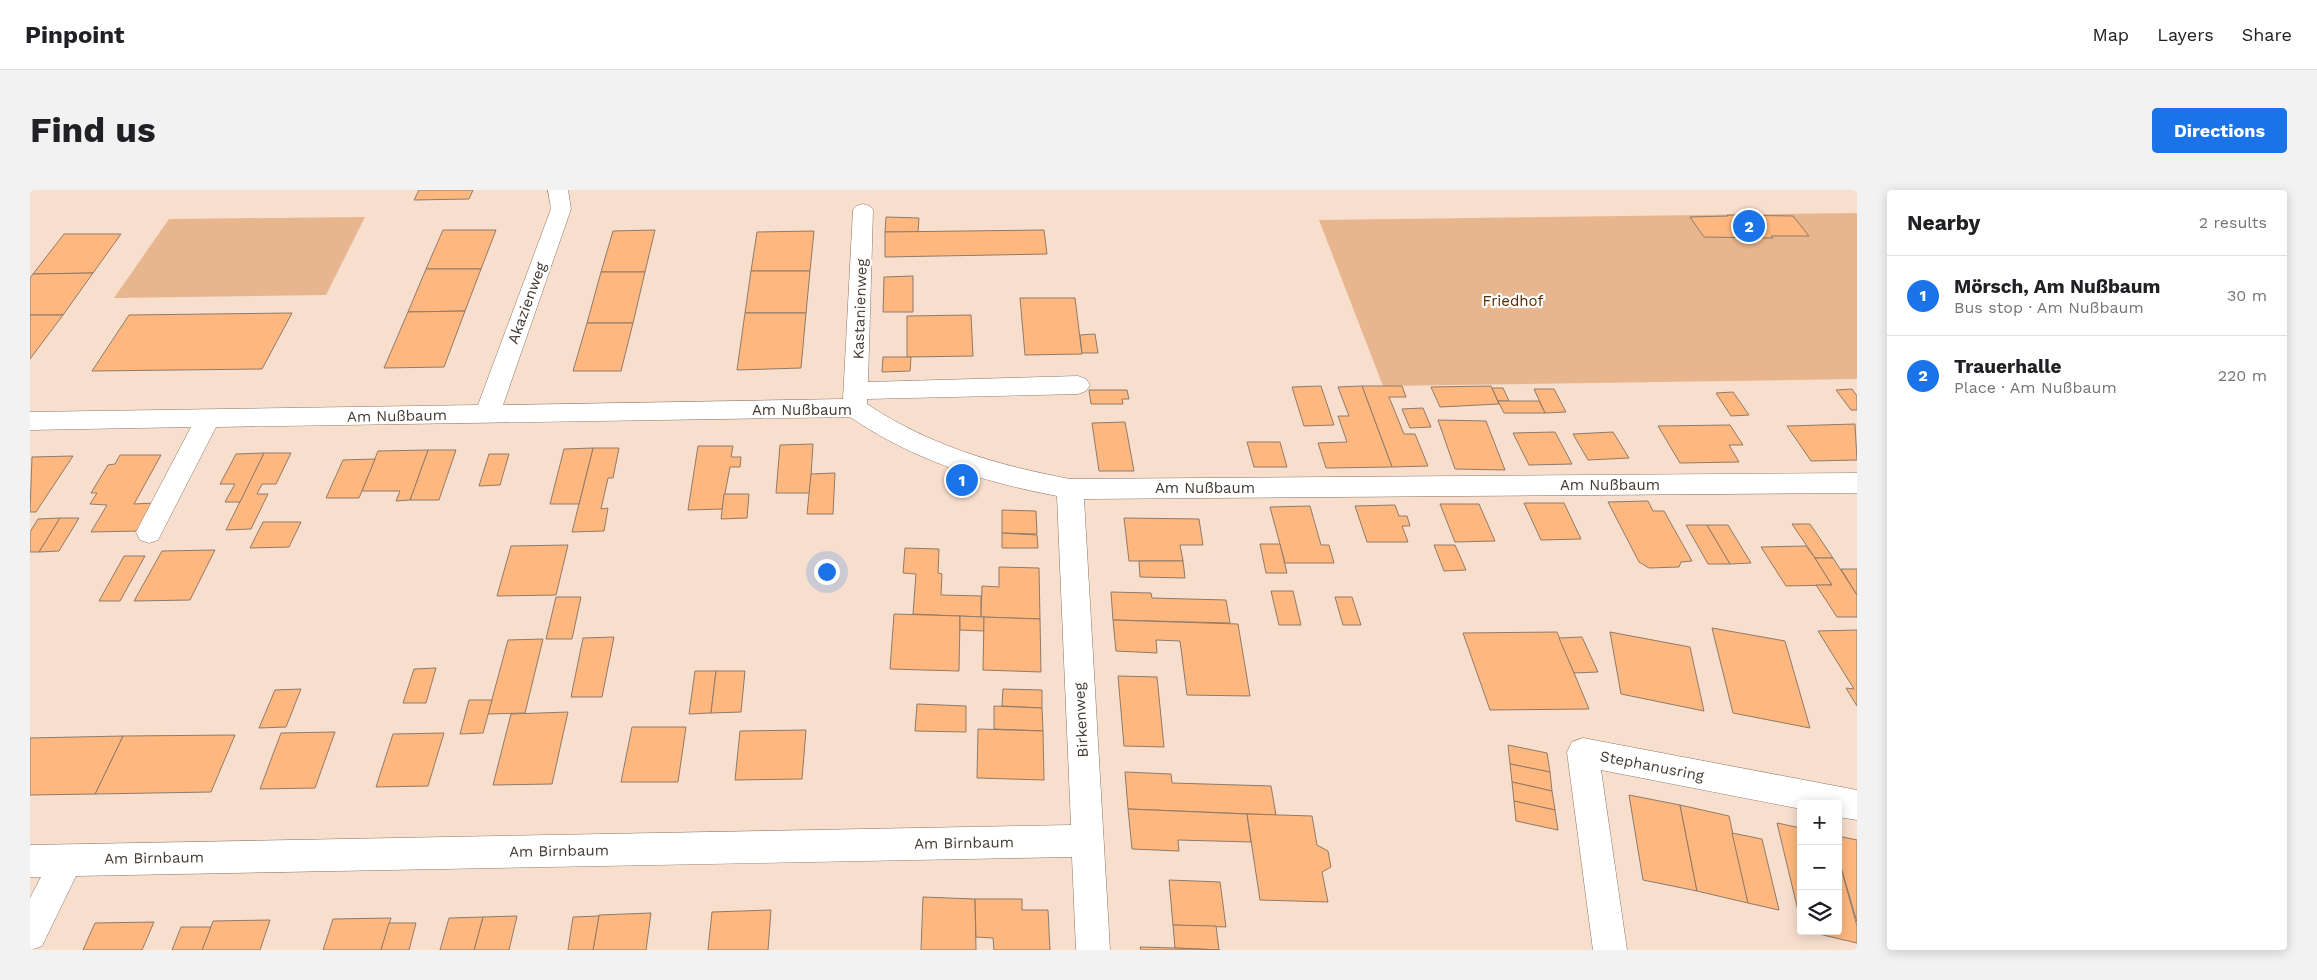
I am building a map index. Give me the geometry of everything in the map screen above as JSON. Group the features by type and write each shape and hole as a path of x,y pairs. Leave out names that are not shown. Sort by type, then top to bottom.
{"street":[{"name":"Akazienweg","path":"487,415 561,209 558,190"},
{"name":"Kastanienweg","path":"856,400 864,210"},
{"path":"856,400 1078,385"},
{"name":"Am Nußbaum","path":"30,421 487,415 856,400 900,437 965,463 1016,479 1070,489 1857,484"},
{"path":"149,532 208,418"},
{"name":"Birkenweg","path":"1070,489 1094,950"},
{"name":"Stephanusring","path":"1610,950 1583,752 1857,805"},
{"name":"Am Birnbaum","path":"30,861 1088,841"},
{"path":"30,934 67,860"}],"green space":[{"name":"Friedhof","path":"1857,213 1857,379 1383,386 1319,220"},
{"path":"365,217 326,295 114,298 169,219"}],"building":[{"path":"419,190 473,190 469,199 414,200"},
{"path":"1727,215 1793,216 1809,236 1771,236 1773,238 1704,237 1690,217"},
{"path":"886,217 919,218 918,232 885,232"},
{"path":"443,230 496,230 481,269 426,269"},
{"path":"655,230 645,272 601,272 613,231"},
{"path":"1044,230 1047,254 885,257 885,232"},
{"path":"814,231 810,271 751,271 757,232"},
{"path":"64,234 121,234 93,273 33,274"},
{"path":"426,269 481,269 465,311 408,312"},
{"path":"751,271 810,271 806,313 745,313"},
{"path":"601,272 645,272 633,323 587,323"},
{"path":"93,273 63,315 30,315 30,278 33,274"},
{"path":"913,276 913,312 883,312 884,277"},
{"path":"1020,298 1075,298 1082,354 1025,355"},
{"path":"465,311 444,367 384,368 408,312"},
{"path":"292,313 262,369 92,371 129,315"},
{"path":"745,313 806,313 801,368 737,370"},
{"path":"30,315 63,315 30,359"},
{"path":"971,315 973,356 907,357 907,316"},
{"path":"587,323 633,323 621,371 573,371"},
{"path":"1095,334 1098,353 1082,353 1080,335"},
{"path":"883,357 911,357 910,371 882,372"},
{"path":"1321,386 1334,425 1304,426 1292,387"},
{"path":"1362,386 1402,386 1406,397 1389,397 1404,434 1415,434 1428,466 1392,467"},
{"path":"1362,386 1392,467 1326,468 1318,443 1347,442 1338,416 1349,416 1338,387"},
{"path":"1491,386 1499,404 1440,407 1431,387"},
{"path":"1492,388 1503,388 1509,401 1498,401"},
{"path":"1534,389 1554,389 1566,412 1545,413"},
{"path":"1852,389 1857,396 1857,410 1851,410 1836,390"},
{"path":"1089,390 1127,390 1129,399 1122,399 1123,404 1091,404"},
{"path":"1733,392 1749,415 1731,416 1716,393"},
{"path":"1498,401 1539,401 1545,413 1504,413"},
{"path":"1423,408 1431,427 1410,428 1402,409"},
{"path":"1438,420 1486,421 1505,470 1455,469"},
{"path":"1125,422 1134,471 1099,471 1092,423"},
{"path":"1855,424 1857,460 1811,461 1787,426"},
{"path":"1730,425 1743,445 1729,445 1739,462 1680,463 1658,426"},
{"path":"1555,432 1572,464 1529,465 1513,433"},
{"path":"1613,432 1629,458 1588,460 1573,434"},
{"path":"1247,442 1280,442 1287,467 1254,467"},
{"path":"813,444 810,493 776,493 780,445"},
{"path":"698,446 733,446 731,457 741,457 740,467 730,467 722,509 688,510"},
{"path":"593,448 619,448 613,478 608,478 601,509 608,508 604,531 572,532"},
{"path":"593,448 579,504 550,504 564,449"},
{"path":"428,450 456,450 439,500 410,500"},
{"path":"428,450 410,500 396,501 400,491 362,491 378,451"},
{"path":"264,453 291,453 276,484 262,484 257,494 268,494 251,529 226,530"},
{"path":"264,453 240,502 225,502 235,484 220,484 236,454"},
{"path":"489,454 509,454 500,485 479,486"},
{"path":"120,455 161,455 134,504 154,503 138,531 91,532 107,505 90,504 97,493 91,493 108,465 115,464"},
{"path":"73,456 36,512 30,512 32,457"},
{"path":"375,459 359,498 326,498 343,460"},
{"path":"835,473 833,514 807,514 811,474"},
{"path":"724,494 749,494 747,518 721,519"},
{"path":"1648,501 1653,511 1664,511 1692,561 1681,562 1679,567 1649,568 1639,562 1608,502"},
{"path":"1524,503 1564,503 1581,539 1541,540"},
{"path":"1440,504 1479,504 1495,541 1455,542"},
{"path":"1395,505 1399,516 1407,516 1410,526 1402,526 1408,542 1367,542 1355,506"},
{"path":"1310,506 1321,545 1329,545 1334,563 1285,563 1270,507"},
{"path":"1002,510 1036,511 1037,534 1002,533"},
{"path":"60,518 39,552 30,552 30,532 38,519"},
{"path":"60,518 79,518 59,551 39,552"},
{"path":"1124,518 1199,519 1203,545 1180,545 1183,561 1129,561"},
{"path":"263,522 301,522 289,547 250,548"},
{"path":"1792,524 1810,524 1833,558 1815,558"},
{"path":"1686,525 1707,525 1730,564 1708,564"},
{"path":"1707,525 1728,525 1751,563 1730,564"},
{"path":"1002,533 1037,535 1038,548 1002,548"},
{"path":"1260,544 1280,544 1287,573 1266,573"},
{"path":"568,545 556,595 497,596 511,546"},
{"path":"1434,545 1455,545 1466,570 1444,571"},
{"path":"1806,546 1832,585 1786,586 1761,547"},
{"path":"905,548 939,549 938,573 942,574 941,595 981,596 981,617 913,614 916,574 903,573"},
{"path":"215,550 190,600 134,601 162,551"},
{"path":"124,556 145,556 120,601 99,601"},
{"path":"1815,558 1833,558 1857,595 1857,617 1837,617 1816,585 1832,585"},
{"path":"1139,561 1183,561 1185,578 1140,577"},
{"path":"999,567 1039,568 1040,619 981,617 982,586 999,587"},
{"path":"1841,569 1857,569 1857,595"},
{"path":"1271,591 1293,591 1301,625 1279,625"},
{"path":"1111,592 1151,593 1152,598 1226,600 1230,623 1113,620"},
{"path":"556,597 581,597 572,639 546,639"},
{"path":"1335,597 1352,597 1361,625 1343,625"},
{"path":"894,614 960,616 959,671 890,669"},
{"path":"960,616 984,617 984,631 960,630"},
{"path":"984,617 1040,619 1041,672 983,670"},
{"path":"1113,620 1238,624 1250,696 1187,695 1180,641 1156,640 1157,653 1116,651"},
{"path":"1712,628 1785,641 1810,728 1733,713"},
{"path":"1857,630 1857,706 1846,688 1854,689 1818,631"},
{"path":"1557,632 1589,709 1490,710 1463,633"},
{"path":"1610,632 1690,647 1704,711 1621,694"},
{"path":"614,637 602,697 571,697 583,638"},
{"path":"1582,637 1598,672 1574,673 1559,638"},
{"path":"543,639 525,713 488,714 508,640"},
{"path":"436,668 426,703 403,703 414,669"},
{"path":"695,671 716,671 711,713 689,714"},
{"path":"716,671 745,671 741,712 711,713"},
{"path":"1118,676 1157,677 1164,747 1124,746"},
{"path":"301,689 286,727 259,728 275,690"},
{"path":"1003,689 1042,690 1042,708 1002,706"},
{"path":"469,700 492,700 483,733 460,734"},
{"path":"917,704 966,706 966,732 915,731"},
{"path":"994,706 1042,708 1043,731 994,729"},
{"path":"568,712 552,784 493,785 511,714"},
{"path":"632,727 686,727 678,782 621,782"},
{"path":"978,729 1043,731 1044,780 977,778"},
{"path":"806,730 802,779 735,780 740,731"},
{"path":"335,732 315,788 260,789 281,733"},
{"path":"444,733 428,786 376,787 393,734"},
{"path":"235,735 211,792 95,794 123,736"},
{"path":"123,736 95,794 30,795 30,738"},
{"path":"1508,745 1547,753 1550,772 1510,764"},
{"path":"1510,764 1550,772 1552,791 1512,782"},
{"path":"1125,772 1171,774 1172,783 1271,786 1276,815 1128,809"},
{"path":"1512,782 1552,791 1555,810 1514,801"},
{"path":"1629,795 1680,805 1697,891 1643,880"},
{"path":"1514,801 1555,810 1558,830 1516,821"},
{"path":"1680,805 1729,816 1748,903 1697,891"},
{"path":"1128,809 1247,814 1251,842 1178,840 1179,851 1132,849"},
{"path":"1247,814 1312,816 1317,845 1328,851 1331,867 1322,872 1328,902 1260,900"},
{"path":"1777,823 1797,827 1797,906"},
{"path":"1732,833 1762,839 1779,910 1748,903"},
{"path":"1842,837 1857,840 1857,922 1842,871"},
{"path":"1842,872 1857,926 1857,943 1823,935 1842,935"},
{"path":"1169,880 1220,882 1226,927 1173,925"},
{"path":"923,897 975,899 976,950 921,950"},
{"path":"975,899 1022,899 1022,910 1048,910 1050,950 994,950 993,938 976,937"},
{"path":"771,910 768,950 708,950 712,912"},
{"path":"651,913 646,950 593,950 599,915"},
{"path":"517,916 509,950 474,950 483,917"},
{"path":"599,916 593,950 568,950 573,917"},
{"path":"483,917 474,950 440,950 449,918"},
{"path":"391,918 381,950 323,950 333,919"},
{"path":"270,920 260,950 202,950 213,921"},
{"path":"154,922 142,950 83,950 95,923"},
{"path":"389,923 416,923 409,950 381,950"},
{"path":"1173,925 1216,926 1219,950 1175,948"},
{"path":"181,927 211,927 202,950 172,950"},
{"path":"1140,947 1175,948 1220,950 1141,950"}],"place":[{"name":"Trauerhalle","path":"1749,226"},
{"name":"Mörsch, Am Nußbaum","path":"962,480"}]}
